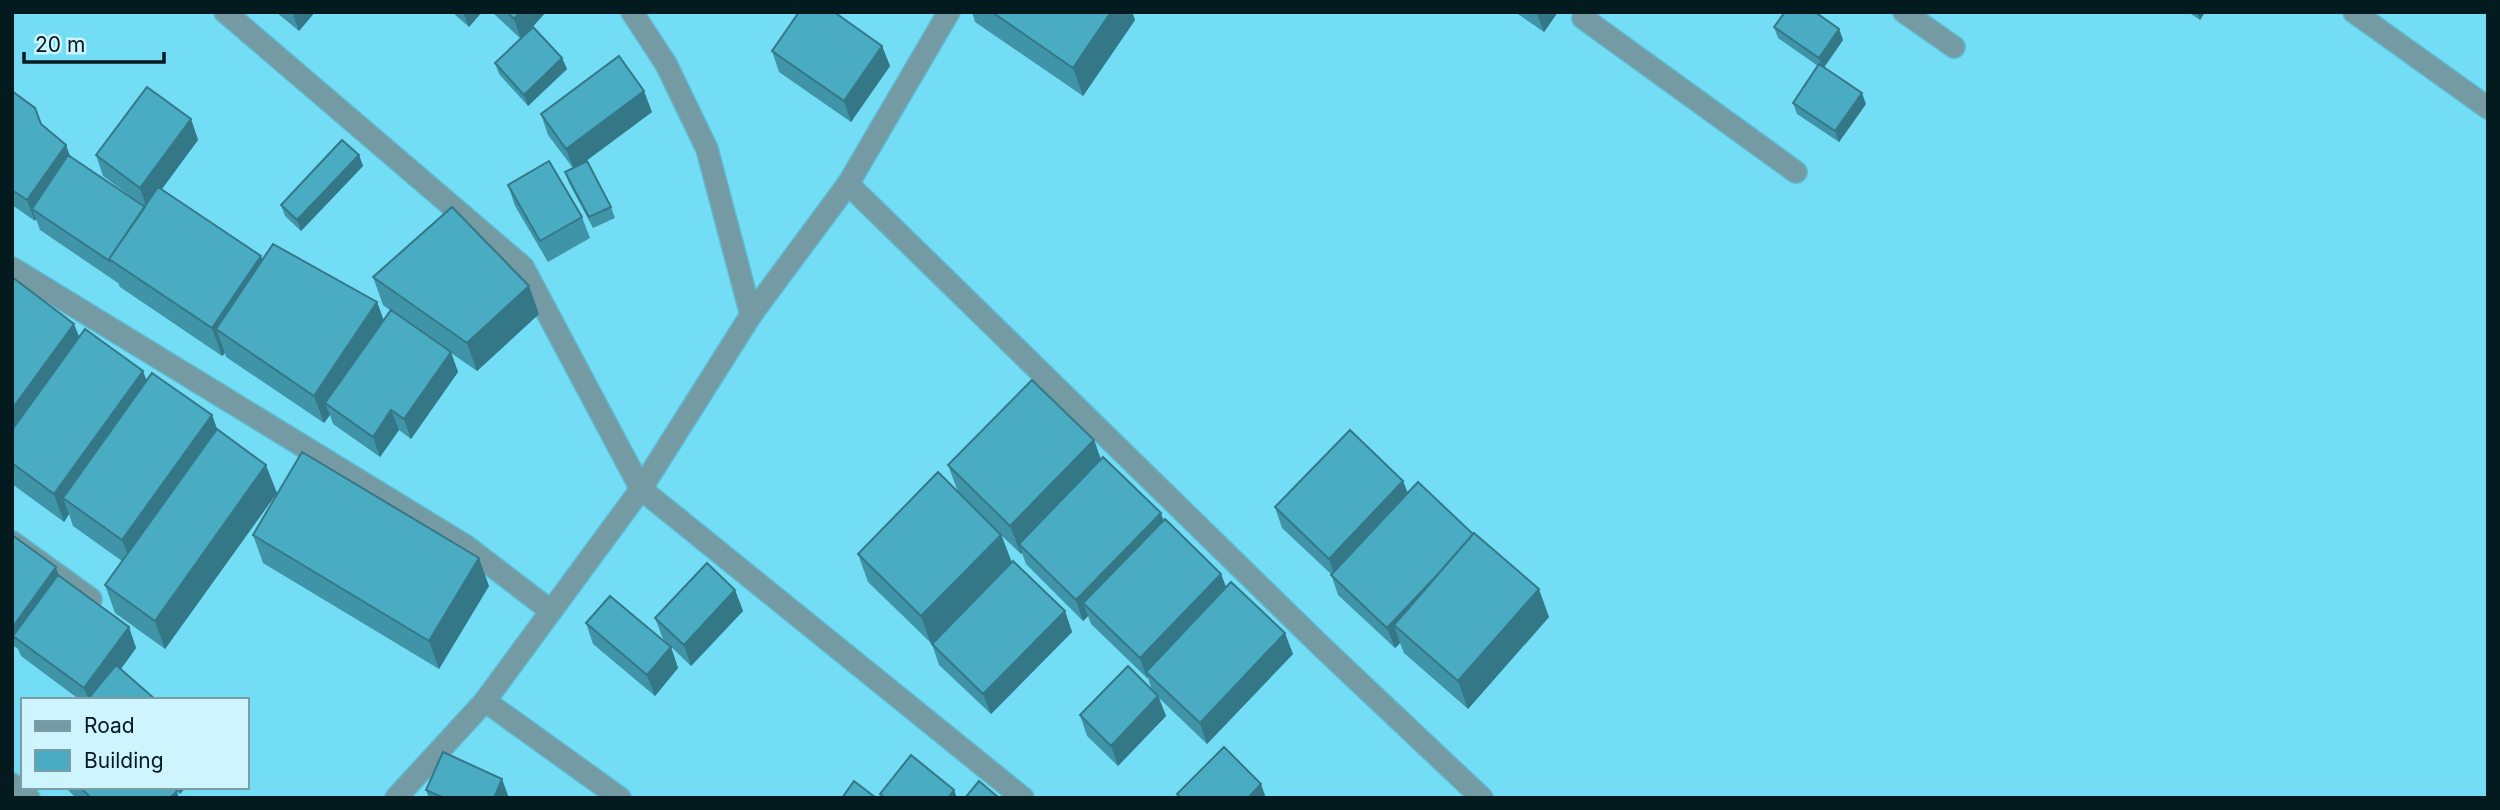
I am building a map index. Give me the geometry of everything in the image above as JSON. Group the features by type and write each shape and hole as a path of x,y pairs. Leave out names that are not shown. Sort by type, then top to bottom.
{"street":[{"path":"225,12 523,267 641,489 1023,798"},
{"path":"632,12 666,64 706,149 751,315"},
{"path":"396,798 485,701 641,489 751,315 848,184 949,12"},
{"path":"1587,12 1583,18 1796,172"},
{"path":"1904,12 1954,47"},
{"path":"2354,12 2488,108"},
{"path":"848,184 1312,638 1482,798"},
{"path":"14,273 466,546 551,611"},
{"path":"12,542 92,599"},
{"path":"485,701 620,798"},
{"path":"12,784 29,798"}],"building":[{"path":"507,12 520,12 514,19"},
{"path":"799,12 834,12 882,46 844,101 772,51"},
{"path":"992,12 1111,12 1073,68"},
{"path":"1785,12 1815,12 1839,29 1819,58 1774,27"},
{"path":"533,27 562,58 524,95 495,63"},
{"path":"619,56 644,91 566,149 541,114"},
{"path":"1819,64 1862,93 1835,131 1793,103"},
{"path":"147,87 191,119 140,188 96,155"},
{"path":"12,91 35,108 41,124 66,145 27,200 12,190"},
{"path":"342,140 359,155 297,220 281,205"},
{"path":"68,155 145,207 109,259 111,262 32,209"},
{"path":"549,161 582,217 540,241 508,185"},
{"path":"587,161 611,207 589,217 565,172"},
{"path":"158,187 261,256 212,328 109,259"},
{"path":"452,207 529,286 467,343 373,277"},
{"path":"273,244 377,302 314,396 216,329"},
{"path":"12,277 74,324 12,409"},
{"path":"391,310 451,352 404,419 391,410 373,437 325,403"},
{"path":"85,329 143,371 54,494 12,463 12,430"},
{"path":"152,373 212,415 122,540 63,498"},
{"path":"1032,380 1094,440 1010,526 948,465"},
{"path":"217,429 266,465 155,621 105,585"},
{"path":"1350,430 1403,481 1329,559 1275,507"},
{"path":"302,452 479,558 429,641 253,535"},
{"path":"1103,457 1161,513 1076,600 1019,544"},
{"path":"938,472 1001,535 921,616 858,554"},
{"path":"1418,482 1473,534 1387,628 1331,575"},
{"path":"1165,519 1221,574 1140,658 1083,603"},
{"path":"1474,533 1539,589 1458,681 1394,625"},
{"path":"12,535 56,567 12,628"},
{"path":"1013,561 1065,611 983,694 932,644"},
{"path":"707,563 735,590 684,645 655,618"},
{"path":"58,575 129,627 84,688 13,636"},
{"path":"1231,582 1285,633 1200,723 1146,672"},
{"path":"610,596 671,647 647,675 586,623"},
{"path":"116,665 154,698 89,698"},
{"path":"1128,666 1158,696 1111,746 1080,715"},
{"path":"1224,747 1261,784 1248,798 1181,798 1177,794"},
{"path":"443,752 502,779 494,798 444,798 426,790"},
{"path":"911,755 954,790 948,798 885,798 880,794"},
{"path":"854,781 876,798 842,798"},
{"path":"979,781 999,798 965,798"},
{"path":"82,789 177,791 170,798 91,798"}]}
